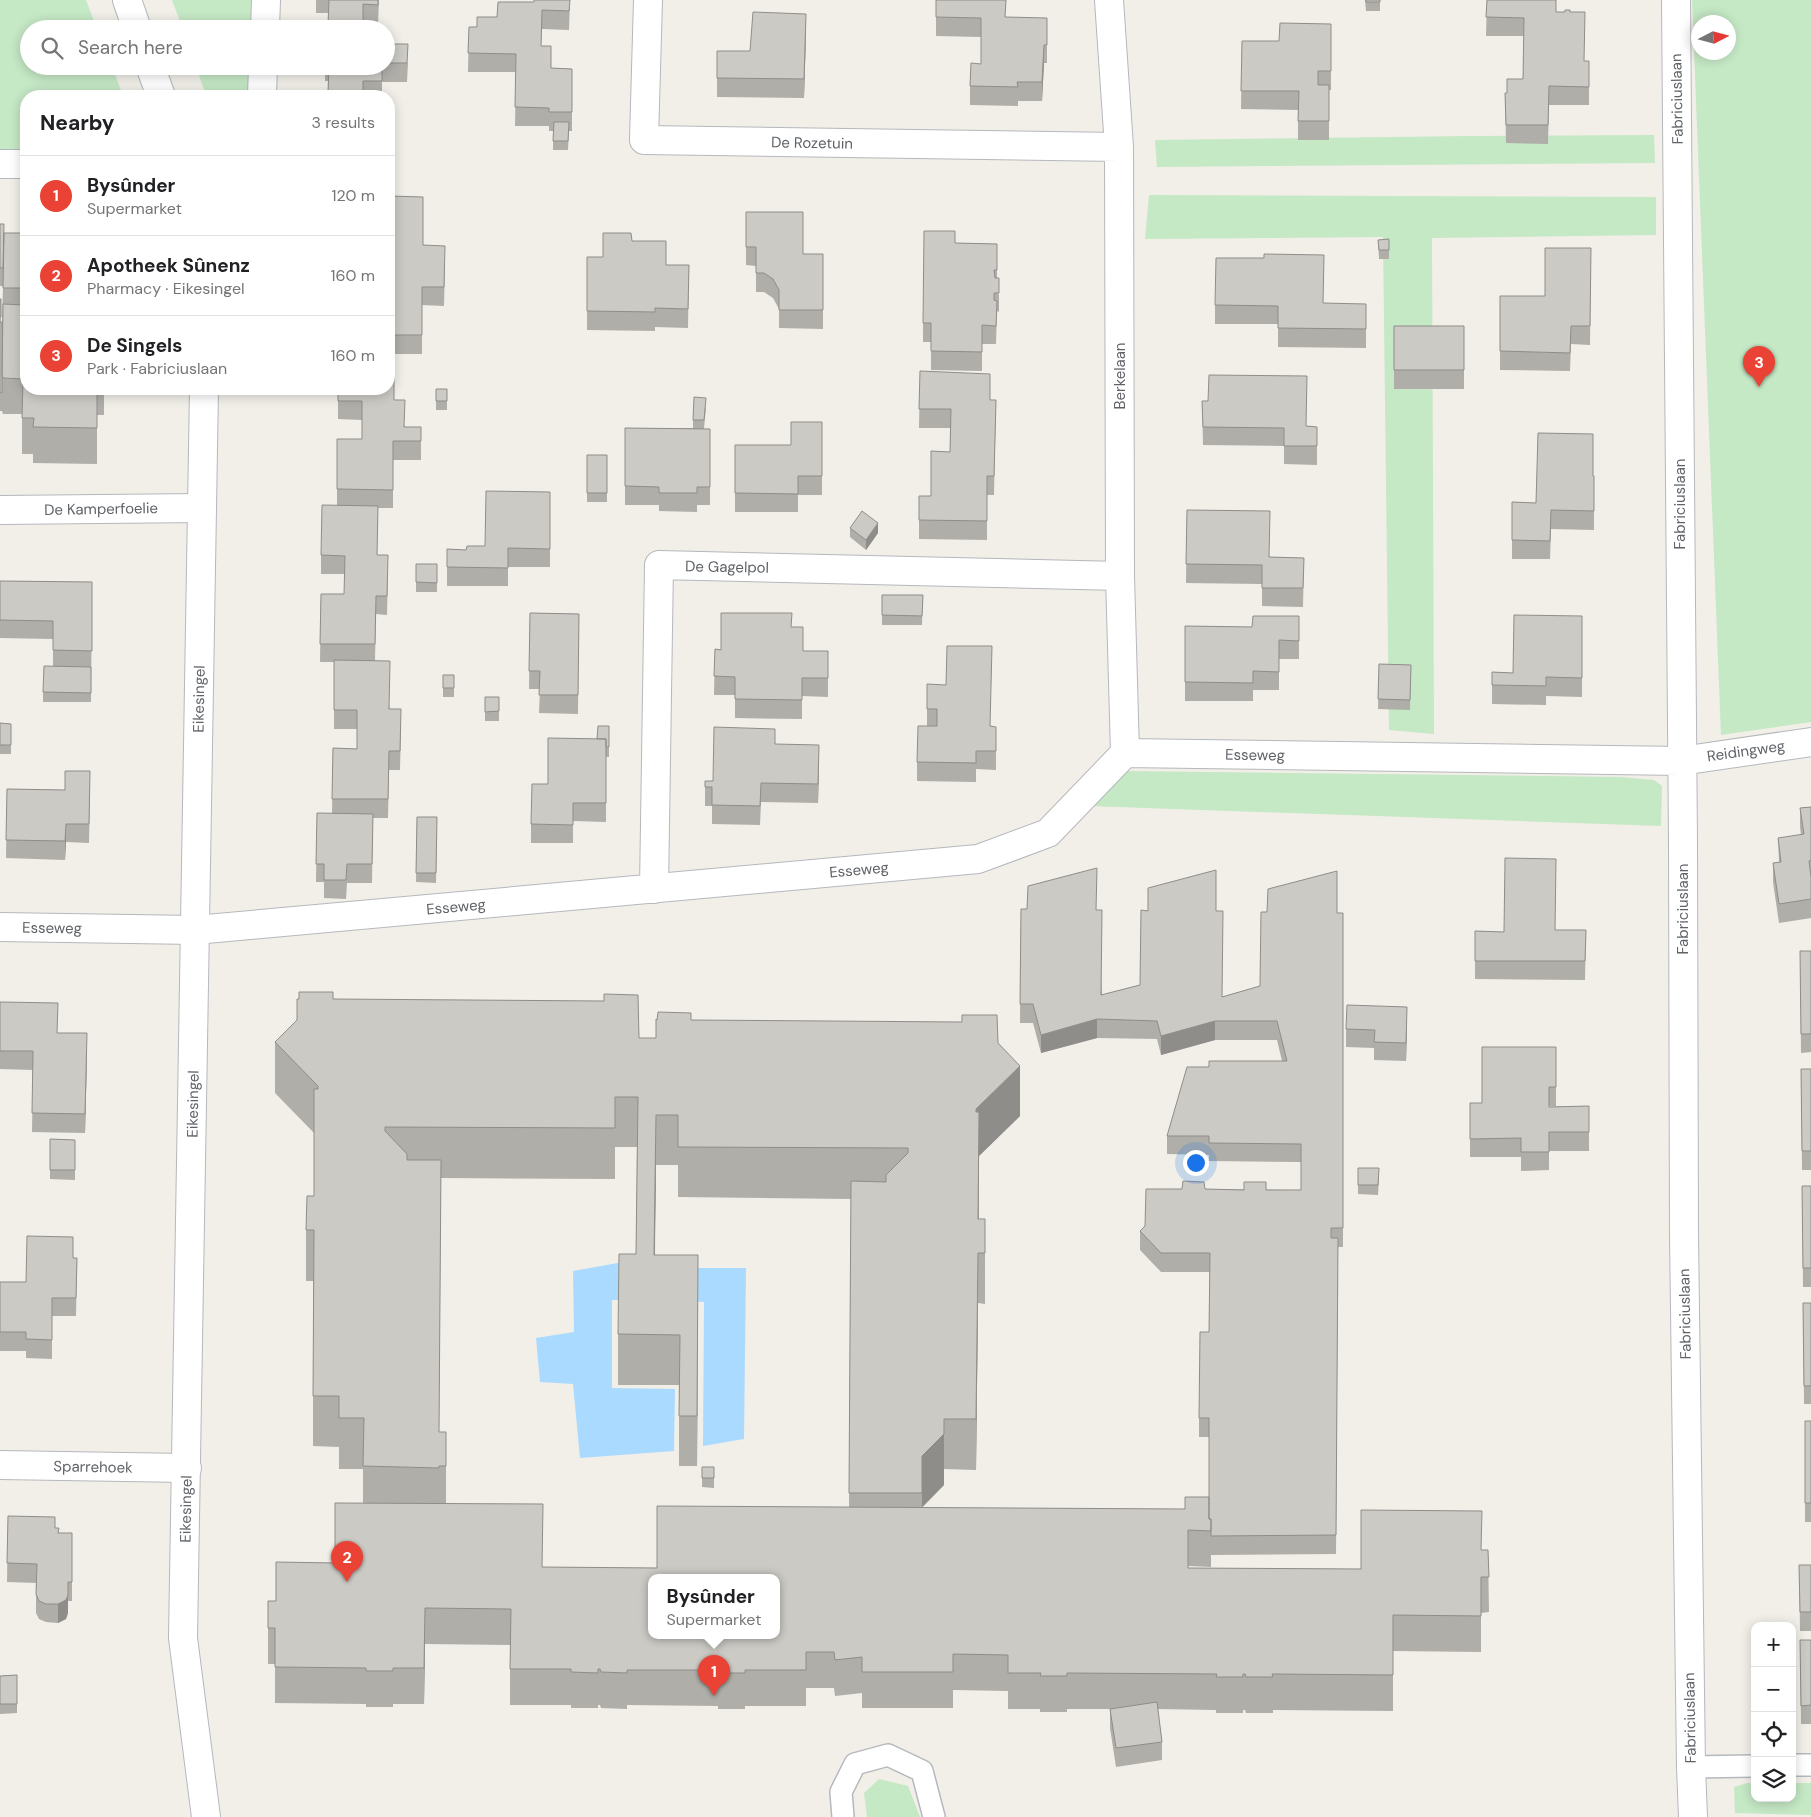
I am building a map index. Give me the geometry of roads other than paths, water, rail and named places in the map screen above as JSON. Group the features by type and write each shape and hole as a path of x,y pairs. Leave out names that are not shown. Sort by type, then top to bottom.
{"street":[{"path":"127,0 134,20"},
{"path":"265,20 266,0"},
{"name":"De Rozetuin","path":"648,0 644,140 1119,147"},
{"name":"Berkelaan","path":"1110,0 1119,147 1120,576 1125,753"},
{"name":"Fabriciuslaan","path":"1676,0 1684,1244 1693,1817"},
{"path":"153,75 158,90"},
{"path":"262,90 263,75"},
{"path":"0,164 20,164"},
{"name":"Eikesingel","path":"204,395 183,1638 206,1817"},
{"name":"De Kamperfoelie","path":"0,510 202,508"},
{"name":"De Gagelpol","path":"654,890 659,565 1120,576"},
{"name":"Reidingweg","path":"1681,760 1811,742"},
{"name":"Esseweg","path":"0,927 195,930 654,890 978,859 1048,833 1125,753 1681,760"},
{"name":"Sparrehoek","path":"0,1465 187,1468"}],"lane":[{"path":"844,1817 841,1792 855,1764 888,1755 922,1771 934,1817"},
{"path":"1796,1765 1811,1765"},
{"path":"1691,1768 1751,1766"}],"water":[{"path":"629,1261 630,1300 612,1300 612,1388 675,1389 674,1451 580,1458 573,1384 540,1382 536,1338 574,1332 573,1271"},
{"path":"679,1268 746,1268 744,1439 703,1446 704,1302 677,1301"}],"place":[{"name":"De Singels","path":"1759,387"},
{"name":"Apotheek Sûnenz","path":"347,1582"},
{"name":"Bysûnder","path":"714,1696"}]}
